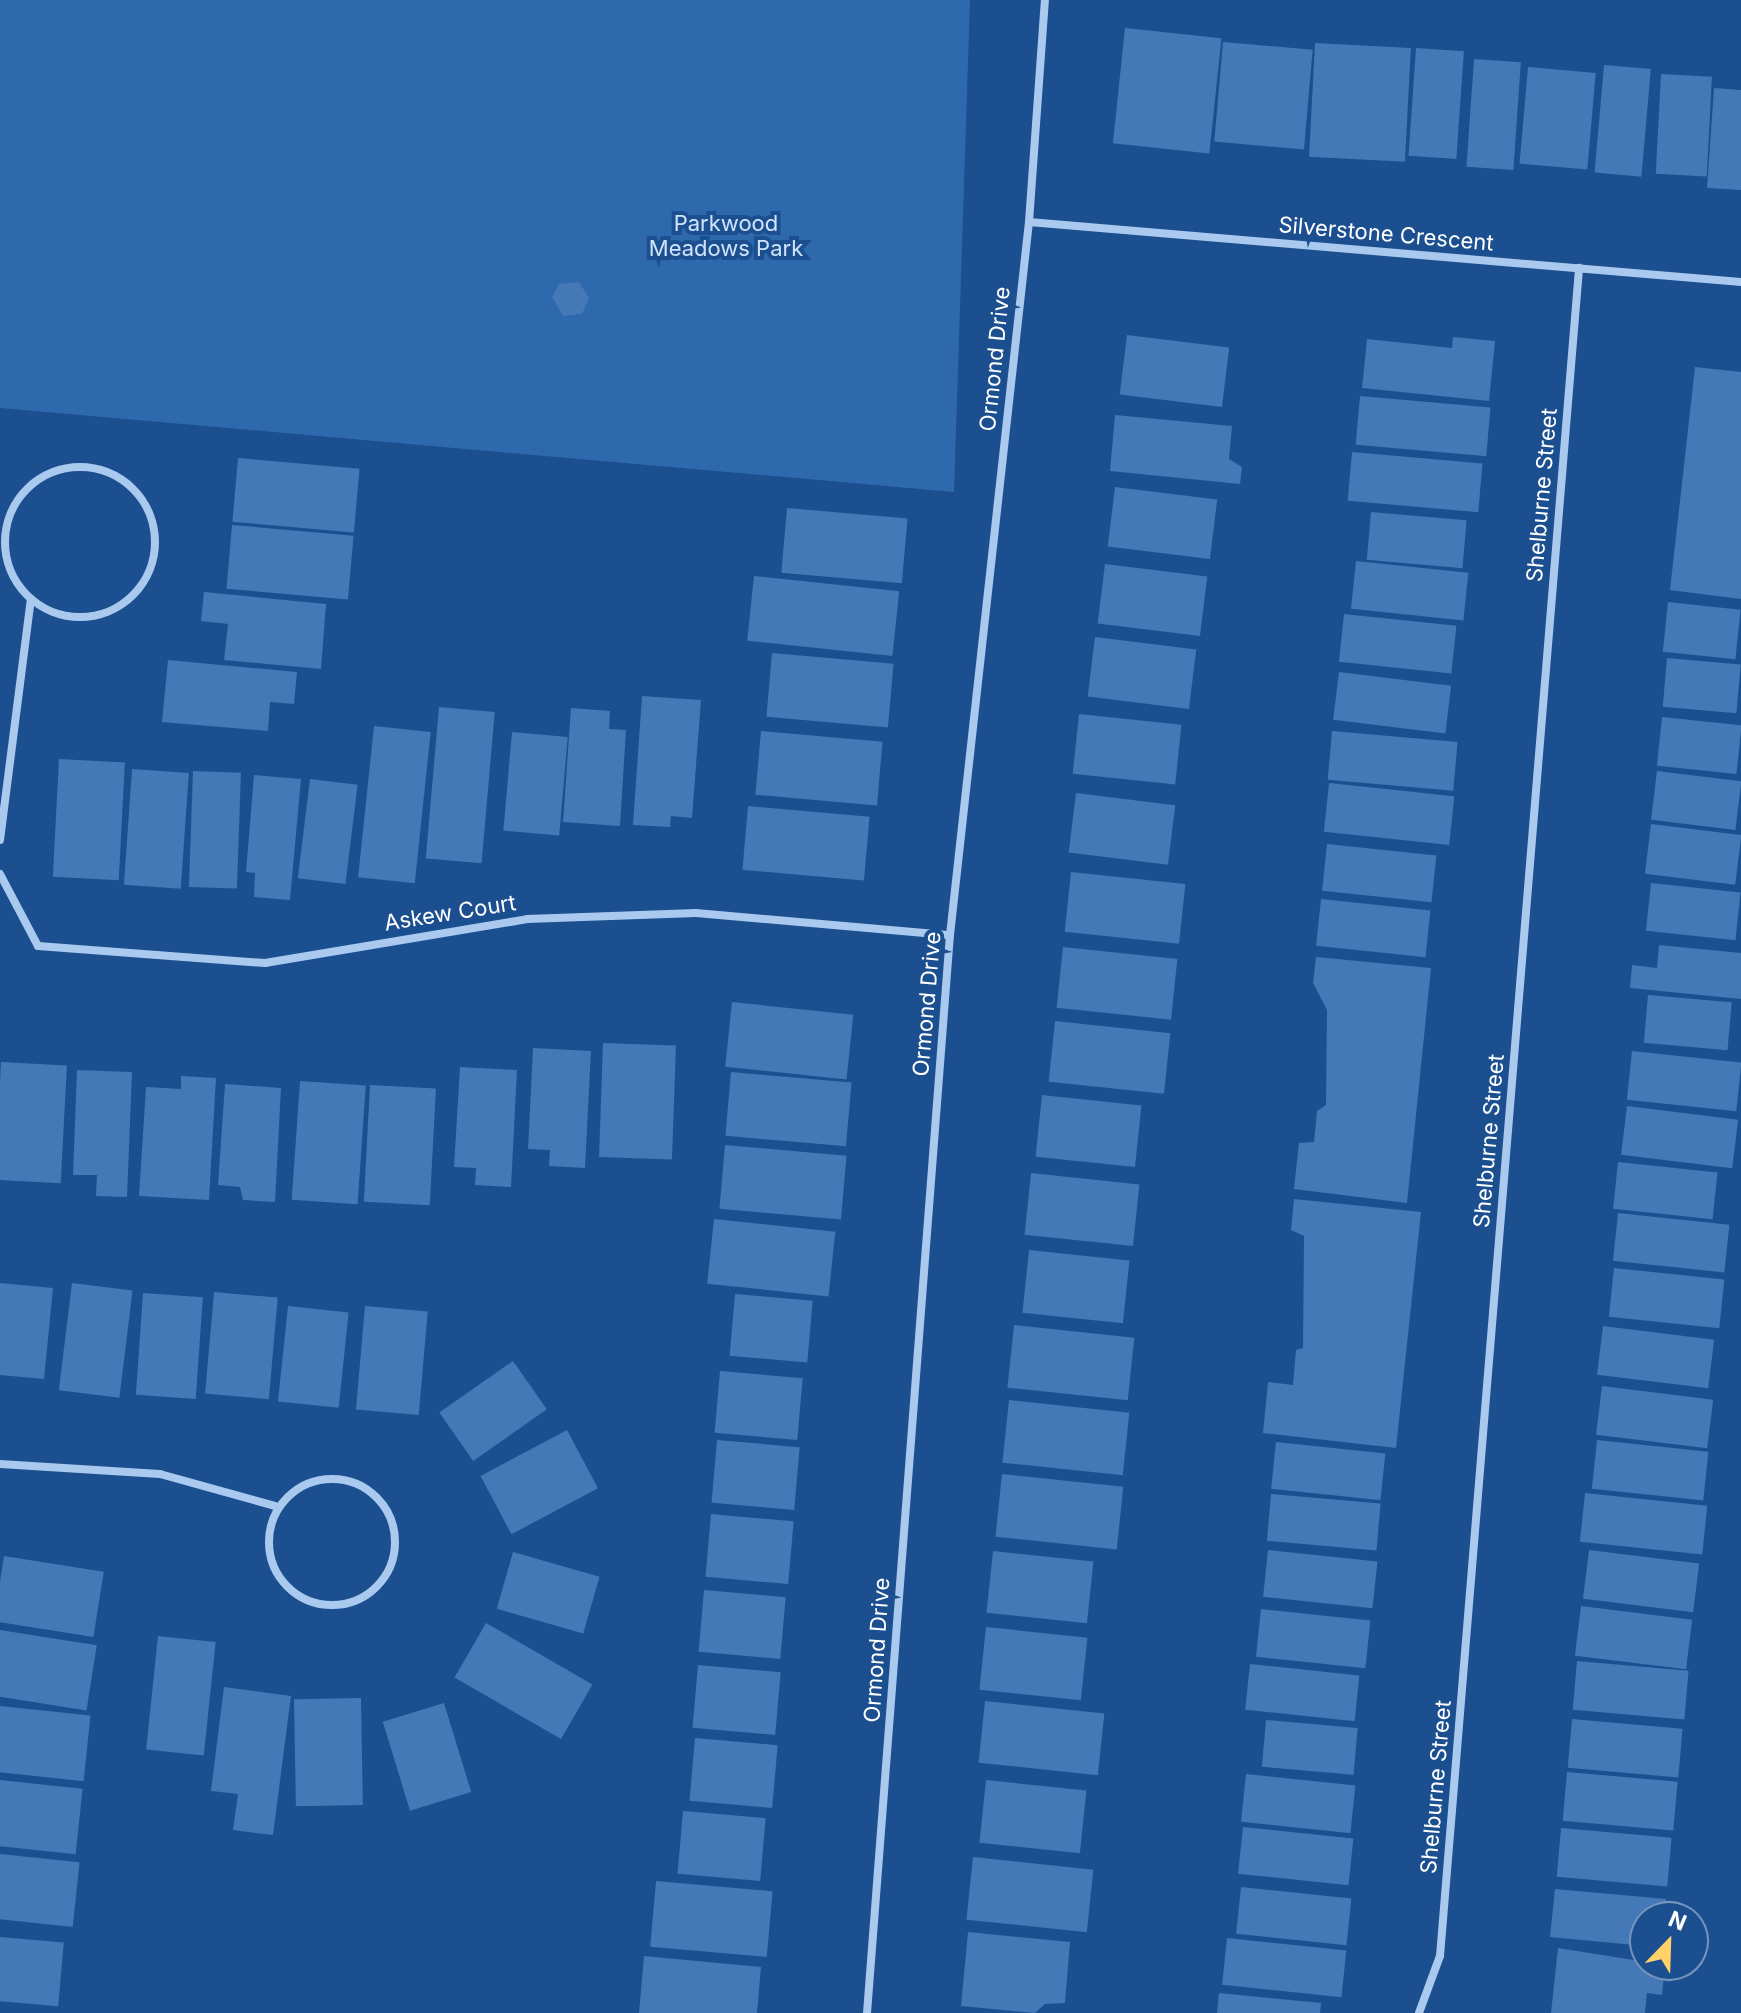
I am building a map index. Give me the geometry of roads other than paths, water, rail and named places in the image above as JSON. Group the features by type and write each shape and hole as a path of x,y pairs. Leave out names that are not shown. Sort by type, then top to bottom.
{"street":[{"name":"Ormond Drive","path":"867,2013 950,935 1029,222 1045,0"},
{"name":"Silverstone Crescent","path":"1029,222 1741,282"},
{"name":"Shelburne Street","path":"1419,2013 1440,1956 1579,268"},
{"path":"0,840 31,599 15,580 6,531 28,487 74,467 121,479 140,496 156,542 140,588 123,604 76,617 31,599"},
{"name":"Askew Court","path":"0,874 38,946 265,963 527,919 696,913 950,935"},
{"path":"0,1464 160,1474 275,1506 314,1482 355,1484 372,1494 394,1529 390,1569 378,1586 342,1605 301,1598 274,1567 275,1506"}],"park label":[{"name":"Parkwood Meadows Park","path":"726,236"}]}
